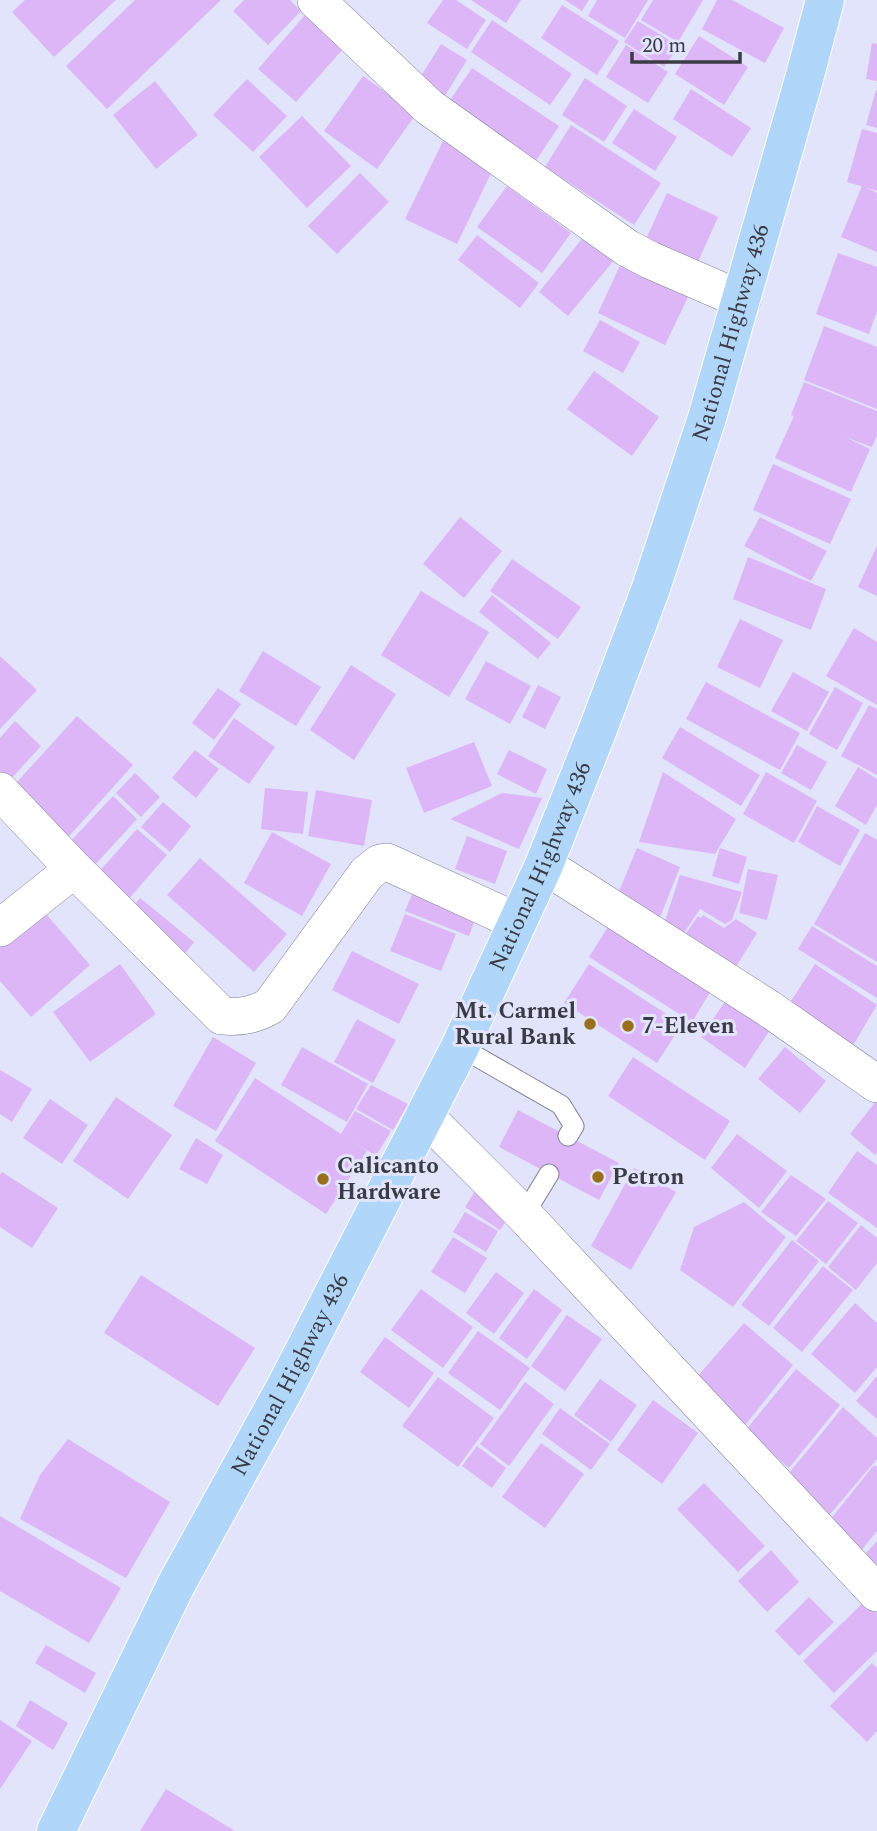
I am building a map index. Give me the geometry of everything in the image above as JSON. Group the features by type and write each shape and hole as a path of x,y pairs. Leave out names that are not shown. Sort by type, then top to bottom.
{"main road":[{"name":"National Highway 436","path":"55,1831 177,1583 286,1386 460,1047 544,865 651,588 707,418 825,0"}],"street":[{"path":"316,0 429,107 464,134 626,248 742,300"},
{"path":"0,791 74,869 222,1016 258,1013 277,999 367,873 380,863 387,862 518,922"},
{"path":"544,865 768,1008 877,1084"},
{"path":"0,928 74,869"},
{"path":"424,1115 524,1215 877,1593"}],"lane":[{"path":"460,1047 561,1105 574,1126 568,1136"},
{"path":"524,1215 550,1174"}],"building":[{"path":"25,0 116,0 54,57 12,12"},
{"path":"135,0 221,0 107,109 66,66"},
{"path":"244,0 290,0 301,11 268,45 233,11"},
{"path":"443,0 456,0 486,20 467,49 427,23"},
{"path":"471,0 521,0 506,23"},
{"path":"565,0 589,0 582,11"},
{"path":"597,0 648,0 625,38 588,16"},
{"path":"653,0 703,0 678,42 641,20"},
{"path":"717,0 732,0 784,28 765,63 702,29"},
{"path":"562,5 619,41 597,75 541,38"},
{"path":"312,7 351,40 296,102 258,69"},
{"path":"492,20 572,74 550,105 471,52"},
{"path":"638,21 679,46 664,67 624,42"},
{"path":"699,36 748,67 724,105 675,74"},
{"path":"872,43 877,44 877,81 866,79"},
{"path":"441,44 467,60 440,104 414,87"},
{"path":"626,45 668,72 648,103 606,77"},
{"path":"472,68 559,126 529,171 442,112"},
{"path":"363,76 416,114 377,169 324,131"},
{"path":"585,78 627,106 604,142 562,115"},
{"path":"247,79 287,116 253,152 213,115"},
{"path":"155,81 198,135 156,169 113,115"},
{"path":"691,89 751,128 732,157 673,119"},
{"path":"877,91 877,128 866,125"},
{"path":"634,109 677,137 655,171 612,143"},
{"path":"302,116 351,166 307,208 259,157"},
{"path":"571,125 661,183 634,225 545,167"},
{"path":"862,129 877,133 877,191 847,182"},
{"path":"443,141 494,167 457,244 405,219"},
{"path":"360,173 389,202 337,254 308,226"},
{"path":"507,186 571,233 542,273 477,227"},
{"path":"862,186 877,193 877,252 841,237"},
{"path":"667,193 718,217 698,262 646,239"},
{"path":"586,234 615,259 568,316 539,292"},
{"path":"477,235 539,283 520,308 458,260"},
{"path":"838,253 877,267 877,311 869,334 816,314"},
{"path":"621,263 689,295 665,345 598,313"},
{"path":"600,320 640,342 623,373 583,351"},
{"path":"824,326 877,347 877,409 804,380"},
{"path":"594,371 659,417 632,456 567,409"},
{"path":"804,382 877,411 877,436 872,447 845,437 870,449 851,492 775,458 794,416 791,415"},
{"path":"773,464 851,499 830,544 753,510"},
{"path":"460,517 502,551 464,598 423,564"},
{"path":"760,517 827,551 811,581 744,546"},
{"path":"877,546 877,596 858,587"},
{"path":"748,557 826,589 811,630 733,599"},
{"path":"512,559 581,607 558,639 490,591"},
{"path":"421,591 489,632 449,697 381,655"},
{"path":"492,595 551,643 538,659 479,612"},
{"path":"740,619 783,640 760,688 717,667"},
{"path":"854,628 877,642 877,705 826,676"},
{"path":"263,651 321,687 296,726 239,691"},
{"path":"0,656 37,690 0,729"},
{"path":"486,661 531,686 510,724 465,699"},
{"path":"351,665 396,694 354,760 310,730"},
{"path":"793,672 829,692 807,731 771,711"},
{"path":"706,682 800,733 780,770 686,719"},
{"path":"538,685 561,697 545,729 522,717"},
{"path":"835,687 863,703 837,750 809,734"},
{"path":"218,688 241,704 214,740 192,723"},
{"path":"869,705 877,709 877,775 841,756"},
{"path":"77,716 133,765 63,843 7,793"},
{"path":"234,718 275,747 249,784 208,756"},
{"path":"15,721 41,746 0,791 0,738"},
{"path":"680,727 760,775 741,806 662,758"},
{"path":"474,742 492,786 424,813 406,768"},
{"path":"797,745 827,762 811,790 781,773"},
{"path":"195,750 219,769 196,798 172,778"},
{"path":"509,750 547,769 536,794 497,774"},
{"path":"858,767 877,779 877,805 866,825 835,806"},
{"path":"663,772 736,819 715,854 639,842"},
{"path":"766,772 817,801 794,843 743,814"},
{"path":"135,773 160,797 141,817 116,793"},
{"path":"265,788 308,792 303,834 261,829"},
{"path":"316,790 372,800 364,846 308,836"},
{"path":"502,793 542,798 519,849 450,819"},
{"path":"113,796 137,819 93,867 68,844"},
{"path":"163,802 191,826 170,852 141,827"},
{"path":"817,806 860,830 840,866 798,842"},
{"path":"137,829 167,855 119,910 89,883"},
{"path":"272,832 331,864 302,916 244,883"},
{"path":"865,833 877,840 877,962 814,924"},
{"path":"467,836 507,851 495,884 455,869"},
{"path":"637,848 680,867 659,920 615,901"},
{"path":"720,848 747,857 739,884 712,876"},
{"path":"200,858 287,934 254,972 167,895"},
{"path":"748,869 778,875 767,920 739,913"},
{"path":"680,875 742,892 732,920 725,924 700,909 681,937 663,927"},
{"path":"413,892 476,917 469,936 405,911"},
{"path":"140,898 194,942 176,965 121,920"},
{"path":"41,908 90,965 31,1017 0,981 0,943"},
{"path":"405,914 456,934 441,971 390,951"},
{"path":"703,915 724,928 736,919 757,933 732,973 681,940 698,916 701,918"},
{"path":"613,919 715,984 692,1022 589,957"},
{"path":"812,926 877,966 877,998 798,949"},
{"path":"352,951 419,984 399,1024 332,990"},
{"path":"120,964 156,1014 90,1062 53,1012"},
{"path":"589,964 682,1024 657,1063 564,1003"},
{"path":"815,964 877,1005 852,1047 788,1006"},
{"path":"726,1000 770,1030 745,1068 701,1037"},
{"path":"357,1019 396,1040 373,1083 334,1062"},
{"path":"213,1037 256,1063 216,1131 173,1106"},
{"path":"302,1047 368,1084 347,1122 281,1085"},
{"path":"785,1047 826,1081 800,1113 758,1079"},
{"path":"633,1057 730,1121 705,1160 608,1096"},
{"path":"0,1070 32,1089 12,1122 0,1114"},
{"path":"255,1078 341,1134 355,1111 391,1131 376,1156 354,1142 367,1151 326,1214 215,1141"},
{"path":"371,1085 408,1104 393,1130 356,1109"},
{"path":"116,1097 172,1135 128,1199 73,1161"},
{"path":"50,1099 88,1125 62,1164 23,1138"},
{"path":"877,1100 877,1152 875,1155 850,1134"},
{"path":"518,1110 619,1163 599,1200 499,1147"},
{"path":"737,1134 787,1171 759,1208 711,1168"},
{"path":"196,1138 223,1155 207,1184 179,1169"},
{"path":"857,1151 877,1165 877,1228 828,1193"},
{"path":"634,1168 676,1192 631,1270 591,1246"},
{"path":"2,1172 58,1208 32,1248 0,1227"},
{"path":"791,1175 826,1199 796,1236 761,1212"},
{"path":"477,1188 513,1211 500,1230 465,1207"},
{"path":"828,1201 858,1223 826,1264 796,1241"},
{"path":"744,1202 786,1237 733,1307 680,1270 694,1227"},
{"path":"465,1212 498,1231 486,1252 453,1232"},
{"path":"861,1225 877,1238 877,1263 856,1290 828,1267"},
{"path":"453,1237 487,1258 465,1293 431,1272"},
{"path":"792,1240 819,1261 769,1326 741,1305"},
{"path":"823,1266 853,1290 802,1352 773,1328"},
{"path":"496,1272 524,1293 494,1334 466,1313"},
{"path":"141,1275 255,1348 218,1406 104,1333"},
{"path":"421,1289 473,1327 443,1368 391,1330"},
{"path":"534,1289 562,1310 527,1359 499,1338"},
{"path":"855,1303 877,1323 877,1367 855,1393 811,1354"},
{"path":"567,1315 602,1339 565,1391 531,1366"},
{"path":"744,1323 793,1365 738,1434 690,1385"},
{"path":"478,1331 530,1368 500,1410 448,1373"},
{"path":"385,1337 434,1373 409,1408 360,1372"},
{"path":"796,1369 840,1405 789,1468 745,1431"},
{"path":"877,1376 877,1419 856,1401"},
{"path":"438,1377 494,1418 458,1467 402,1426"},
{"path":"600,1379 637,1405 611,1442 574,1415"},
{"path":"525,1382 554,1404 509,1466 480,1444"},
{"path":"653,1400 698,1433 662,1484 617,1450"},
{"path":"843,1407 877,1438 877,1459 826,1519 785,1478"},
{"path":"560,1408 610,1444 591,1470 542,1434"},
{"path":"68,1439 170,1502 126,1578 20,1519 40,1475"},
{"path":"541,1443 584,1474 545,1528 502,1497"},
{"path":"477,1446 506,1468 492,1488 462,1466"},
{"path":"874,1465 877,1467 877,1531 860,1552 826,1525"},
{"path":"704,1483 765,1546 738,1572 677,1509"},
{"path":"0,1516 121,1588 89,1643 0,1591"},
{"path":"877,1541 877,1580 858,1562"},
{"path":"771,1550 799,1582 767,1612 738,1581"},
{"path":"809,1597 834,1622 799,1656 775,1631"},
{"path":"866,1600 877,1611 877,1651 834,1693 803,1661"},
{"path":"46,1645 96,1673 85,1693 35,1663"},
{"path":"872,1663 877,1668 877,1731 867,1742 830,1706"},
{"path":"30,1700 68,1723 53,1750 16,1726"},
{"path":"0,1720 32,1741 0,1789"},
{"path":"166,1789 235,1831 140,1831"}],"place":[{"name":"Mt. Carmel Rural Bank","path":"590,1024"},
{"name":"7-Eleven","path":"628,1026"},
{"name":"Petron","path":"598,1177"},
{"name":"Calicanto Hardware","path":"323,1179"}]}
